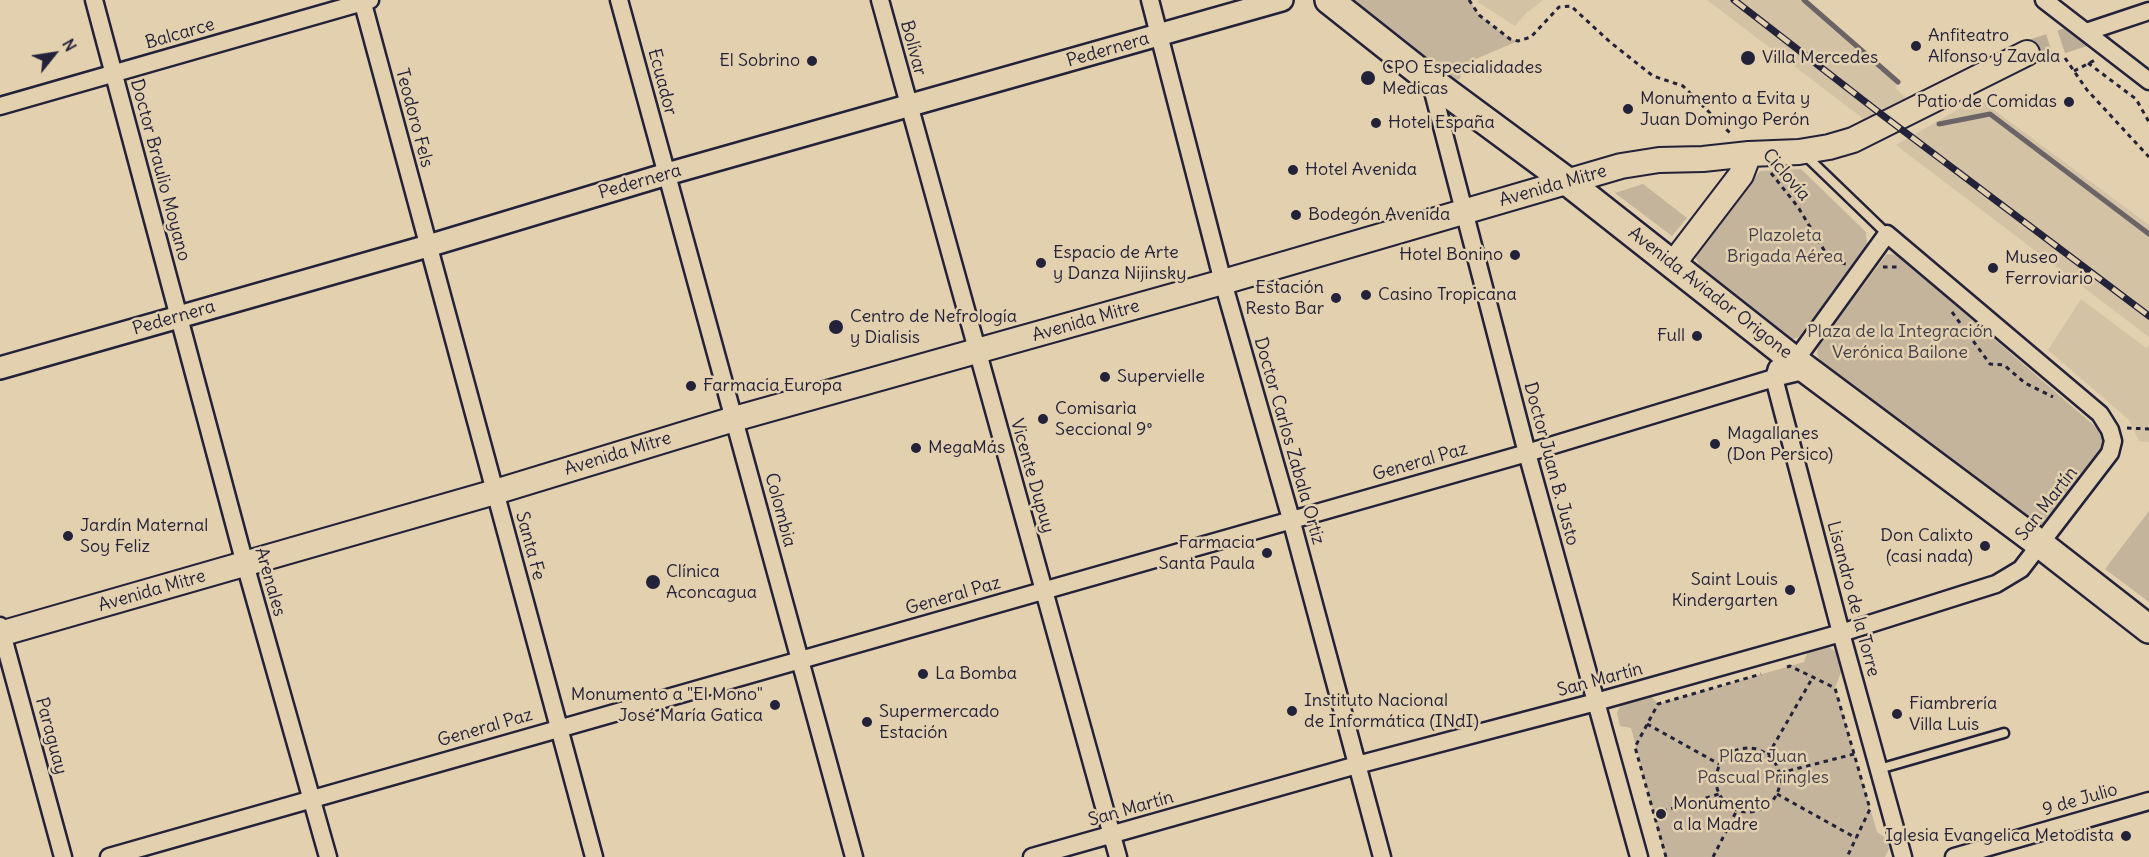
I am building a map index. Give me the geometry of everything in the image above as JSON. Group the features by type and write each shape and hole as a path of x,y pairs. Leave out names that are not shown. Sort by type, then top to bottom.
{"main road":[{"name":"Avenida Aviador Origone","path":"1329,0 1430,80 1568,182 1794,360 2040,544 2149,629"},
{"name":"Avenida Mitre","path":"1,632 245,564 495,492 734,419 1223,282 1621,166 1659,160 1703,159 1829,147 1853,140 2027,52"},
{"path":"1673,264 1741,175 1749,154"}],"street":[{"name":"Doctor Braulio Moyano","path":"94,0 179,317"},
{"name":"Ecuador","path":"620,0 667,174"},
{"name":"Bolívar","path":"880,0 908,106"},
{"name":"Doctor Carlos Zabala Ortiz","path":"1150,0 1223,282 1291,519 1382,857"},
{"name":"Pedernera","path":"0,368 428,246 667,174 1282,0"},
{"path":"2044,0 2149,81"},
{"name":"Balcarce","path":"0,106 365,1"},
{"name":"Teodoro Fels","path":"365,1 428,246"},
{"path":"2086,32 2149,11"},
{"name":"Doctor Juan B. Justo","path":"1430,80 1527,453 1639,857"},
{"name":"Vicente Dupuy","path":"908,106 1118,857"},
{"name":"Colombia","path":"667,174 854,857"},
{"path":"1794,360 1887,234 2100,414 2111,436"},
{"name":"Santa Fe","path":"428,246 594,857"},
{"name":"Arenales","path":"179,317 245,564 328,857"},
{"name":"General Paz","path":"109,857 1527,453 1774,378 1794,360"},
{"name":"Lisandro de la Torre","path":"1794,360 1774,378 1903,857"},
{"name":"San Martín","path":"1032,857 1841,633 1996,584 2021,569 2110,453 2111,436"},
{"name":"Paraguay","path":"1,632 63,857"},
{"name":"9 de Julio","path":"1953,857 2149,801"}],"lane":[{"path":"1802,151 1887,234"},
{"path":"1879,769 2004,733"}],"path":[{"name":"Ciclovía","path":"1469,0 1479,15 1510,39 1518,41 1531,37 1558,7 1571,6 1610,42 1653,76 1683,86 1749,154 1772,174 1798,207 1830,260 1863,267 1903,267"},
{"path":"2065,58 2087,90 2149,157"},
{"path":"2074,71 2100,58"},
{"path":"2088,63 2136,99 2149,122"},
{"path":"1952,312 1990,363 2004,365 2025,383 2054,398"},
{"path":"2111,436 2149,429"},
{"path":"1779,669 1790,666 1835,688 1870,810 1847,857"},
{"path":"1666,857 1635,747 1658,704 1768,672"},
{"path":"1768,754 1813,677"},
{"path":"1647,724 1719,764"},
{"path":"1738,748 1759,749 1768,754 1776,763 1780,784 1777,794 1771,803 1762,809 1751,812 1737,810 1722,800 1719,794 1715,780 1719,764 1729,753 1738,748"},
{"path":"1779,773 1854,754"},
{"path":"1654,814 1719,794"},
{"path":"1777,794 1856,838"},
{"path":"1713,857 1737,810"}],"shaded area":[{"path":"1478,0 1543,0 1525,14 1515,26"},
{"path":"1707,0 1804,0 1898,82 1895,88 1910,101 1865,120"},
{"path":"1978,98 2149,225 2149,337 1896,145"},
{"path":"2081,299 2146,348 2149,345 2149,442 2139,441 2129,420 2048,350"}],"green space":[{"path":"1340,0 1469,0 1479,15 1510,39 1518,41 1464,64 1460,79 1446,82"},
{"name":"Plazoleta Brigada Aérea","path":"1801,169 1866,232 1867,246 1799,337 1793,339 1699,265 1695,256 1760,171"},
{"path":"1643,184 1687,218 1672,236 1615,193"},
{"name":"Plaza de la Integración Verónica Bailone","path":"1887,254 1897,255 2104,434 2106,445 2044,525 2037,527 1820,360 1817,354 1818,346"},
{"path":"2149,511 2149,602 2105,569"},
{"name":"Plaza Juan Pascual Pringles","path":"1827,646 1835,651 1841,672 1835,688 1877,832 1886,838 1889,849 1885,857 1665,857 1631,728 1620,726 1617,713 1622,702 1649,694 1658,704 1804,662 1808,651"}],"waterway":[{"path":"1804,0 1898,82"},
{"path":"1939,124 1990,114 2149,234"}],"tunnel":[{"path":"2027,53 2107,27"}],"railway":[{"path":"1734,0 2149,316"}],"place":[{"name":"Anfiteatro Alfonso y Zavala","path":"1916,46"},
{"name":"Villa Mercedes","path":"1748,58"},
{"name":"El Sobrino","path":"812,61"},
{"name":"CPO Especialidades Medicas","path":"1368,78"},
{"name":"Patio de Comidas","path":"2069,102"},
{"name":"Monumento a Evita y Juan Domingo Perón","path":"1628,109"},
{"name":"Hotel España","path":"1376,123"},
{"name":"Hotel Avenida","path":"1293,170"},
{"name":"Bodegón Avenida","path":"1296,215"},
{"name":"Hotel Bonino","path":"1515,255"},
{"name":"Espacio de Arte y Danza Nijinsky","path":"1041,263"},
{"name":"Museo Ferroviario","path":"1993,268"},
{"name":"Casino Tropicana","path":"1366,295"},
{"name":"Estación Resto Bar","path":"1336,298"},
{"name":"Centro de Nefrología y Dialisis","path":"836,327"},
{"name":"Full","path":"1697,336"},
{"name":"Supervielle","path":"1105,377"},
{"name":"Farmacia Europa","path":"691,386"},
{"name":"Comisarìa Seccional 9°","path":"1043,419"},
{"name":"Magallanes (Don Persico)","path":"1715,444"},
{"name":"MegaMás","path":"916,448"},
{"name":"Jardín Maternal Soy Feliz","path":"68,536"},
{"name":"Don Calixto (casi nada)","path":"1985,546"},
{"name":"Farmacia Santa Paula","path":"1267,553"},
{"name":"Clínica Aconcagua","path":"653,582"},
{"name":"Saint Louis Kindergarten","path":"1790,590"},
{"name":"La Bomba","path":"923,674"},
{"name":"Monumento a \"El Mono\" José María Gatica","path":"775,705"},
{"name":"Instituto Nacional de Informática (INdI)","path":"1292,711"},
{"name":"Fiambrería Villa Luis","path":"1897,714"},
{"name":"Supermercado Estación","path":"867,722"},
{"name":"Monumento a la Madre","path":"1661,814"},
{"name":"Iglesia Evangelica Metodista","path":"2126,836"}]}
